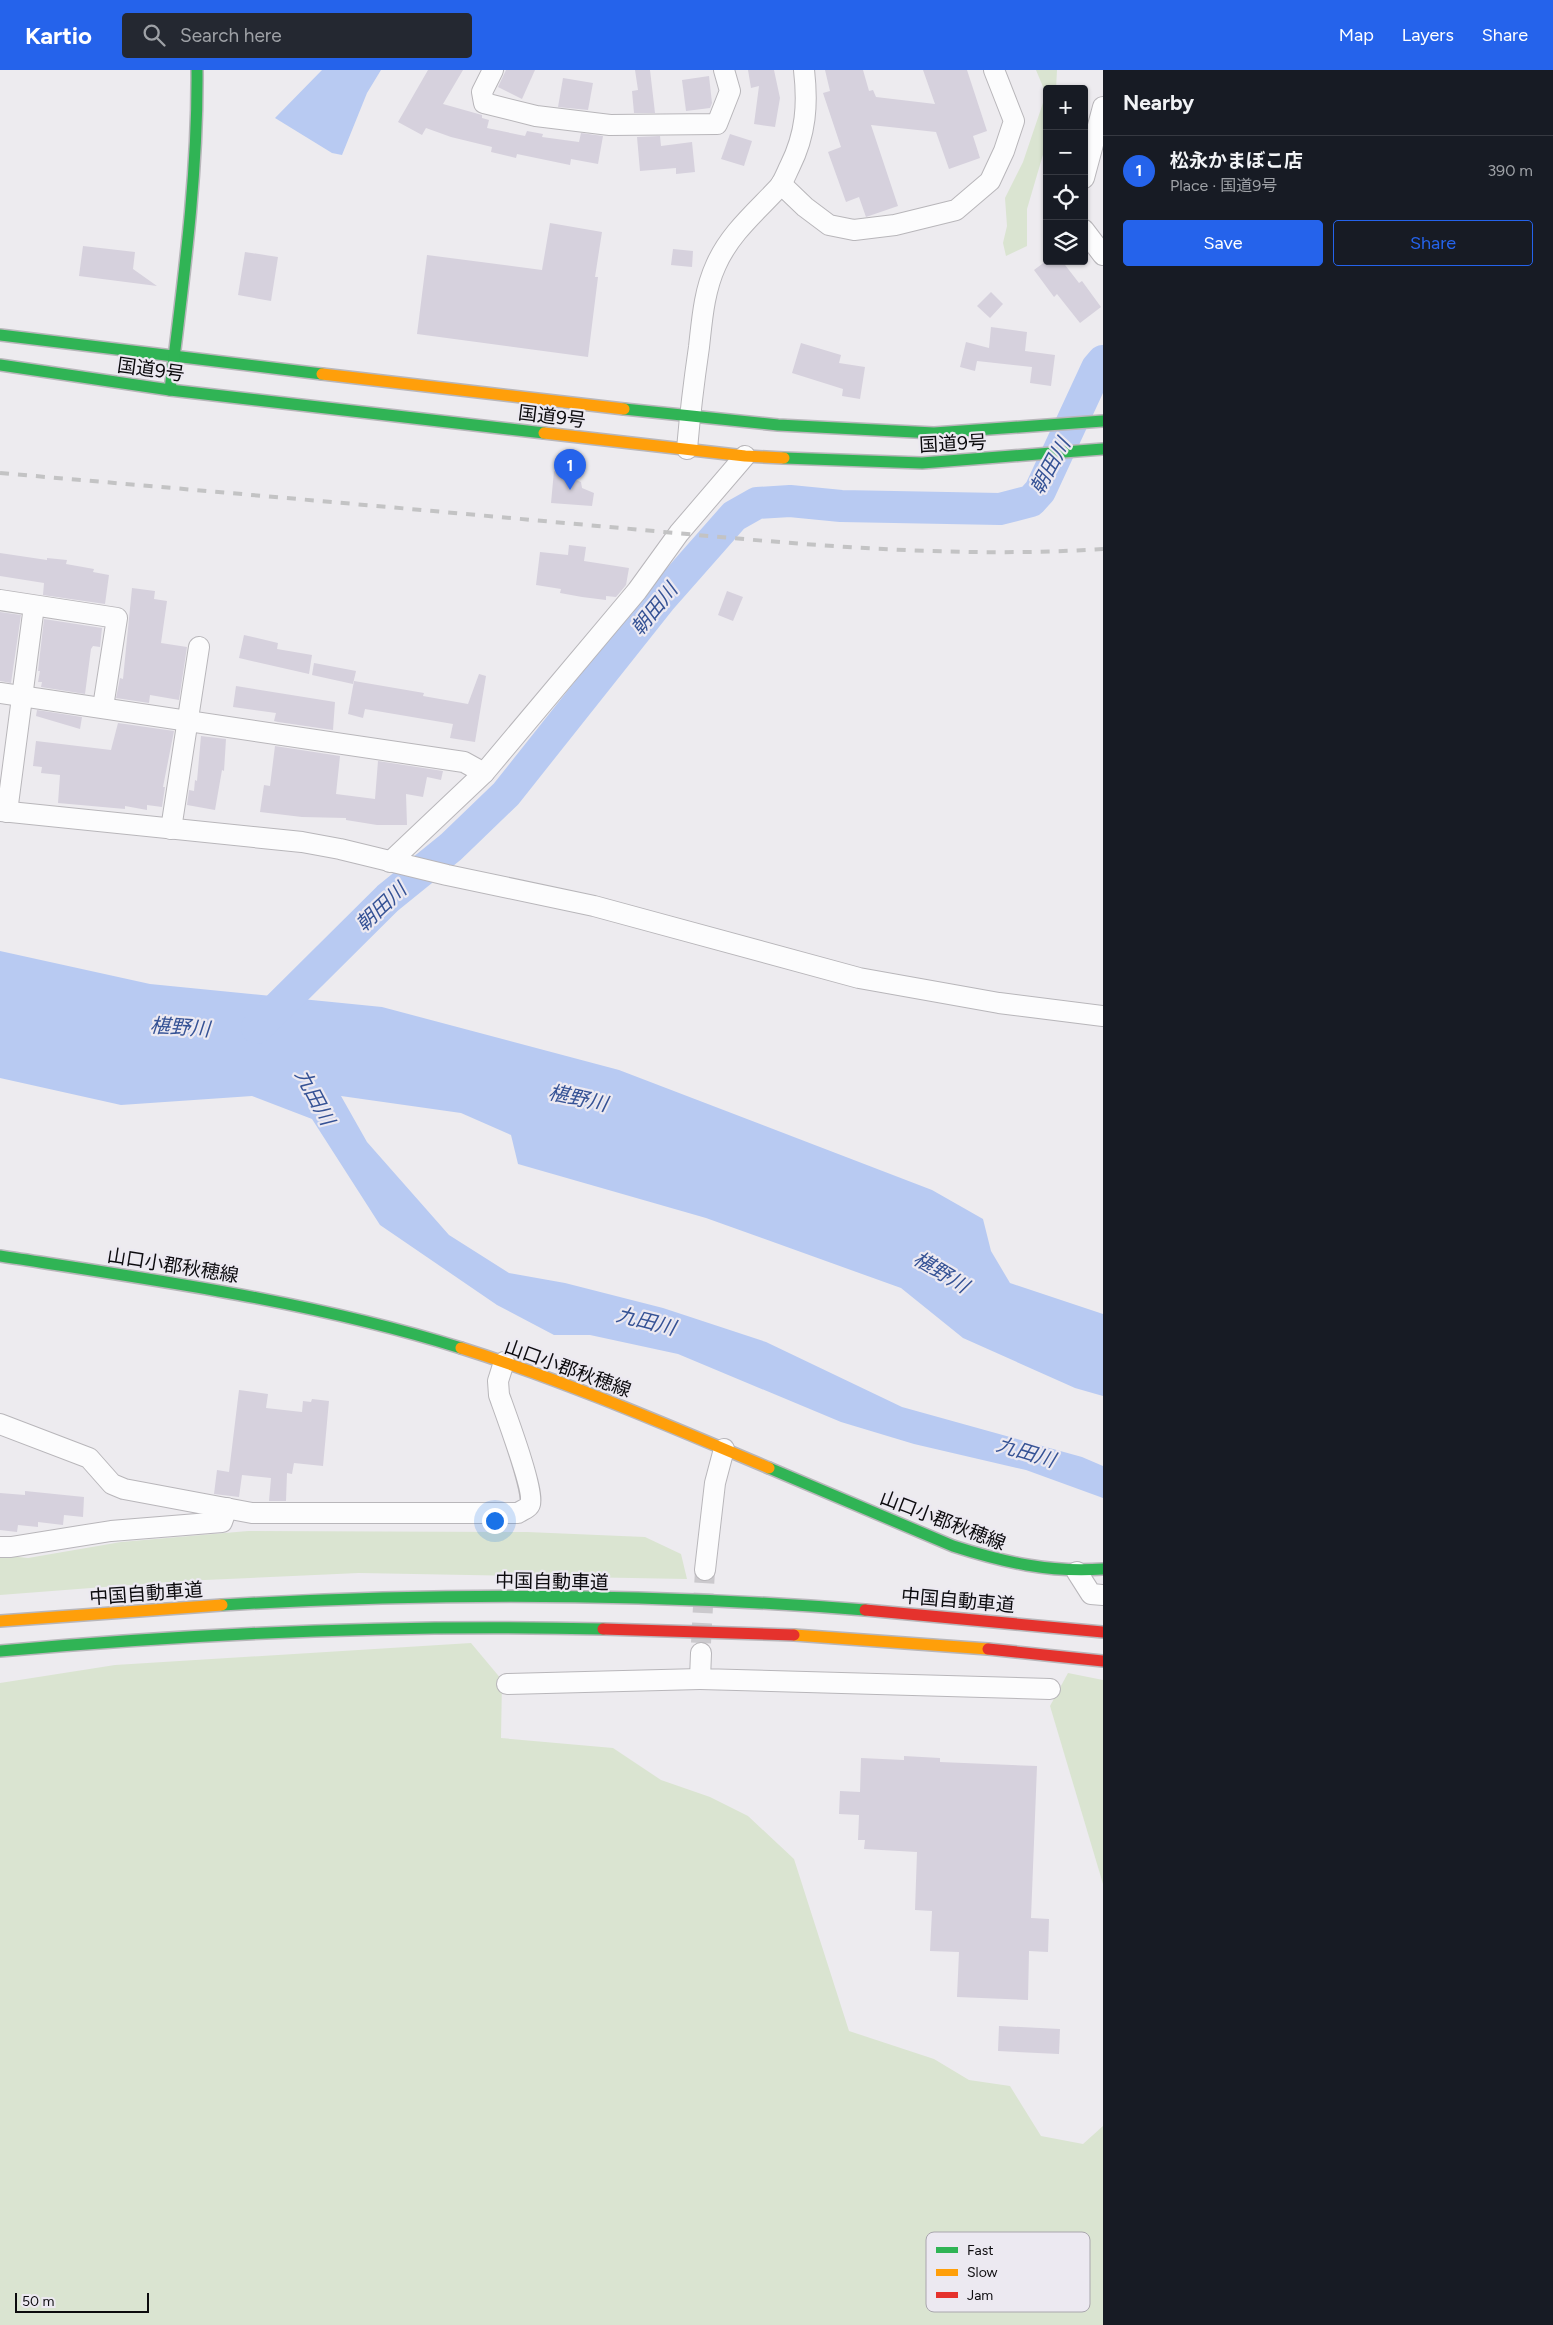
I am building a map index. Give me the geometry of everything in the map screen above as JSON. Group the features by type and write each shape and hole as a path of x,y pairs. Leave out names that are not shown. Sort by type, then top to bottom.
{"main road":[{"path":"170,390 189,244 194,187 199,121 197,70"},
{"name":"国道9号","path":"0,335 174,357 778,426 934,433 1103,422"},
{"name":"国道9号","path":"0,365 170,390 745,456 922,463 1103,449"},
{"name":"山口小郡秋穂線","path":"0,1256 239,1293 426,1337 504,1362 598,1396 953,1546 1003,1563 1044,1570 1077,1572 1103,1569"},
{"name":"中国自動車道","path":"0,1621 278,1602 546,1597 838,1608 1019,1622 1103,1632"},
{"path":"0,1651 171,1637 289,1630 537,1626 833,1637 1045,1654 1103,1661"}],"street":[{"path":"493,70 482,92 484,103 536,116 610,125 717,124 730,91 724,70"},
{"path":"687,449 705,300 716,265 729,242 781,184 797,152 804,128 807,95 804,70"},
{"path":"781,184 804,207 829,225 854,230 895,224 956,210 990,181 1004,151 1014,121 994,70"},
{"path":"1085,175 1103,107"},
{"path":"1088,235 1102,252"},
{"path":"397,863 484,773 637,591 673,540 745,456"},
{"path":"0,600 117,618 103,707"},
{"path":"34,606 3,811 302,842 340,849 447,875 594,906 859,978 999,1003 1103,1016"},
{"path":"172,829 199,647"},
{"path":"0,693 464,762 484,773"},
{"path":"0,1424 89,1458 112,1484 124,1489 252,1513 518,1512 529,1506 531,1502 526,1479 499,1395 498,1382 504,1362"},
{"path":"705,1570 715,1483 724,1449"},
{"path":"0,1547 11,1548 111,1531 222,1522 227,1508"},
{"path":"1077,1572 1090,1594 1103,1594"},
{"path":"700,1679 701,1653"},
{"path":"508,1684 700,1679 1050,1690"}],"green space":[{"path":"1036,70 1057,70 1056,85 1043,85 1043,87"},
{"path":"1043,103 1043,155 1027,209 1027,246 1006,256 1003,243 1007,226 1005,198 1023,162"},
{"path":"248,1531 527,1532 645,1537 681,1554 687,1579 359,1573 182,1581 0,1595 0,1555 28,1558 121,1542"},
{"path":"471,1643 502,1680 501,1738 613,1748 661,1780 710,1797 748,1816 794,1859 849,2031 934,2059 969,2080 1010,2086 1041,2136 1083,2144 1103,2126 1103,2325 0,2325 0,1683 115,1665"},
{"path":"1068,1673 1103,1680 1103,1884 1050,1706"}],"water":[{"path":"322,70 381,70 367,93 342,155 332,153 275,118"},
{"path":"0,951 150,984 382,1007 619,1070 932,1190 983,1219 991,1251 1010,1283 1103,1314 1103,1396 1075,1388 963,1338 901,1288 706,1218 518,1164 511,1135 461,1113 341,1096 367,1142 449,1235 509,1273 565,1283 663,1308 766,1342 902,1407 1082,1457 1103,1466 1103,1498 1026,1470 914,1444 841,1422 678,1354 590,1335 554,1335 497,1305 380,1225 312,1119 252,1096 121,1105 0,1078"}],"building":[{"path":"428,70 463,70 443,104 482,115 482,118 489,120 487,128 525,136 527,131 543,134 542,137 579,142 581,133 603,136 598,164 571,159 570,165 517,154 516,158 491,152 492,147 451,137 426,128 422,135 398,122"},
{"path":"506,70 535,70 522,99 498,87"},
{"path":"635,70 650,70 655,113 634,113 632,91 638,90"},
{"path":"748,70 774,70 780,98 775,127 754,124 759,86 751,88"},
{"path":"825,70 863,70 869,91 873,90 876,97 935,104 923,70 967,70 987,131 973,136 980,158 949,169 936,132 871,125 898,206 866,217 859,197 846,202 828,152 841,147 823,93 830,91"},
{"path":"709,76 712,103 710,108 686,111 682,80"},
{"path":"563,78 593,83 588,110 558,107"},
{"path":"730,134 752,141 744,166 721,159"},
{"path":"660,136 661,146 692,142 695,172 676,174 676,168 640,171 637,137"},
{"path":"550,223 602,232 595,277 598,277 588,357 417,334 427,255 542,270"},
{"path":"83,246 135,252 133,269 157,286 79,276"},
{"path":"673,249 693,251 692,267 671,265"},
{"path":"245,252 278,257 271,301 238,295"},
{"path":"1043,263 1043,265 1065,265 1079,283 1082,281 1101,307 1080,323 1057,294 1054,297 1034,270"},
{"path":"991,292 1003,304 990,318 977,306"},
{"path":"991,327 1027,332 1025,351 1055,355 1051,386 1030,383 1032,367 977,361 975,371 960,367 966,342 989,348"},
{"path":"801,343 841,355 839,363 865,367 860,399 842,396 843,389 792,373"},
{"path":"554,471 581,482 582,488 594,493 592,506 551,503"},
{"path":"569,545 586,547 584,561 629,568 626,585 616,597 606,596 606,600 582,597 560,593 561,589 536,585 540,552 568,555"},
{"path":"0,553 47,560 47,558 67,560 66,564 94,569 93,572 109,575 105,604 43,595 44,583 0,576"},
{"path":"132,588 155,591 154,599 167,601 161,643 187,647 179,700 150,695 149,703 116,698 120,678 123,679"},
{"path":"727,591 743,597 733,621 718,615"},
{"path":"0,612 21,615 11,683 0,681"},
{"path":"44,619 102,628 100,647 93,646 91,649 85,694 41,687 42,682 38,682"},
{"path":"244,635 278,643 277,649 312,655 309,674 239,658"},
{"path":"314,663 356,671 353,684 312,675"},
{"path":"479,674 486,676 475,742 450,738 453,724 365,709 363,718 348,714 354,681 424,693 423,696 468,704"},
{"path":"236,686 335,702 333,730 278,722 274,721 276,713 233,707"},
{"path":"37,710 82,717 80,729 36,716"},
{"path":"118,723 174,731 163,787 165,787 162,807 147,805 147,810 125,806 125,809 58,803 60,775 41,773 42,767 33,766 36,741 111,750"},
{"path":"201,736 226,739 224,771 222,770 215,810 187,805 189,790 194,791 195,780 197,781"},
{"path":"275,746 340,756 336,794 375,799 378,761 443,771 441,780 427,777 423,797 406,794 407,825 377,825 346,820 346,818 302,817 260,812 264,785 270,786"},
{"path":"239,1390 268,1394 266,1408 302,1412 303,1401 311,1402 312,1399 329,1401 323,1466 294,1463 292,1474 287,1473 286,1501 269,1501 271,1478 242,1475 239,1497 214,1494 217,1470 229,1472"},
{"path":"25,1491 84,1497 83,1517 64,1515 63,1525 38,1522 38,1527 18,1525 17,1532 0,1530 0,1493 25,1495"},
{"path":"904,1756 940,1758 940,1762 1037,1766 1031,1918 1049,1919 1048,1952 1029,1951 1028,2000 957,1997 959,1952 930,1951 932,1911 915,1910 917,1852 864,1849 865,1840 858,1840 859,1815 839,1814 840,1791 860,1792 861,1758 904,1760"},
{"path":"999,2026 1060,2029 1059,2054 998,2051"}],"waterway":[{"name":"朝田川","path":"257,1028 388,898 451,847 506,794 660,600 734,516 757,503 790,501 841,506 1000,509 1031,501 1040,491 1097,368 1103,361"}],"tunnel":[{"path":"701,1643 705,1570"}],"railway":[{"path":"0,473 845,547 974,552 1103,549"}],"traffic: fast":[{"path":"170,390 185,270 192,190 197,110 197,70"},
{"path":"0,335 322,374"},
{"path":"0,365 170,390 544,433"},
{"path":"624,409 778,425 934,433 1103,421"},
{"path":"784,458 922,463 1103,449"},
{"path":"0,1256 232,1293 347,1317 461,1348"},
{"path":"769,1468 953,1546 972,1552 1045,1568 1103,1569"},
{"path":"222,1605 383,1598 544,1596 704,1600 865,1610"},
{"path":"0,1651 151,1639 302,1631 452,1628 603,1629"}],"traffic: slow":[{"path":"322,374 624,409"},
{"path":"544,433 745,456 784,458"},
{"path":"461,1348 578,1389 769,1468"},
{"path":"0,1621 222,1605"},
{"path":"794,1635 988,1649"}],"traffic: jam":[{"path":"865,1610 1103,1632"},
{"path":"603,1629 794,1635"},
{"path":"988,1649 1103,1661"}],"place":[{"name":"松永かまぼこ店","path":"570,490"}],"water label":[{"name":"椹野川","path":"180,1027"},
{"name":"九田川","path":"315,1097"},
{"name":"椹野川","path":"578,1098"},
{"name":"椹野川","path":"941,1272"},
{"name":"九田川","path":"646,1321"},
{"name":"九田川","path":"1026,1452"}]}
